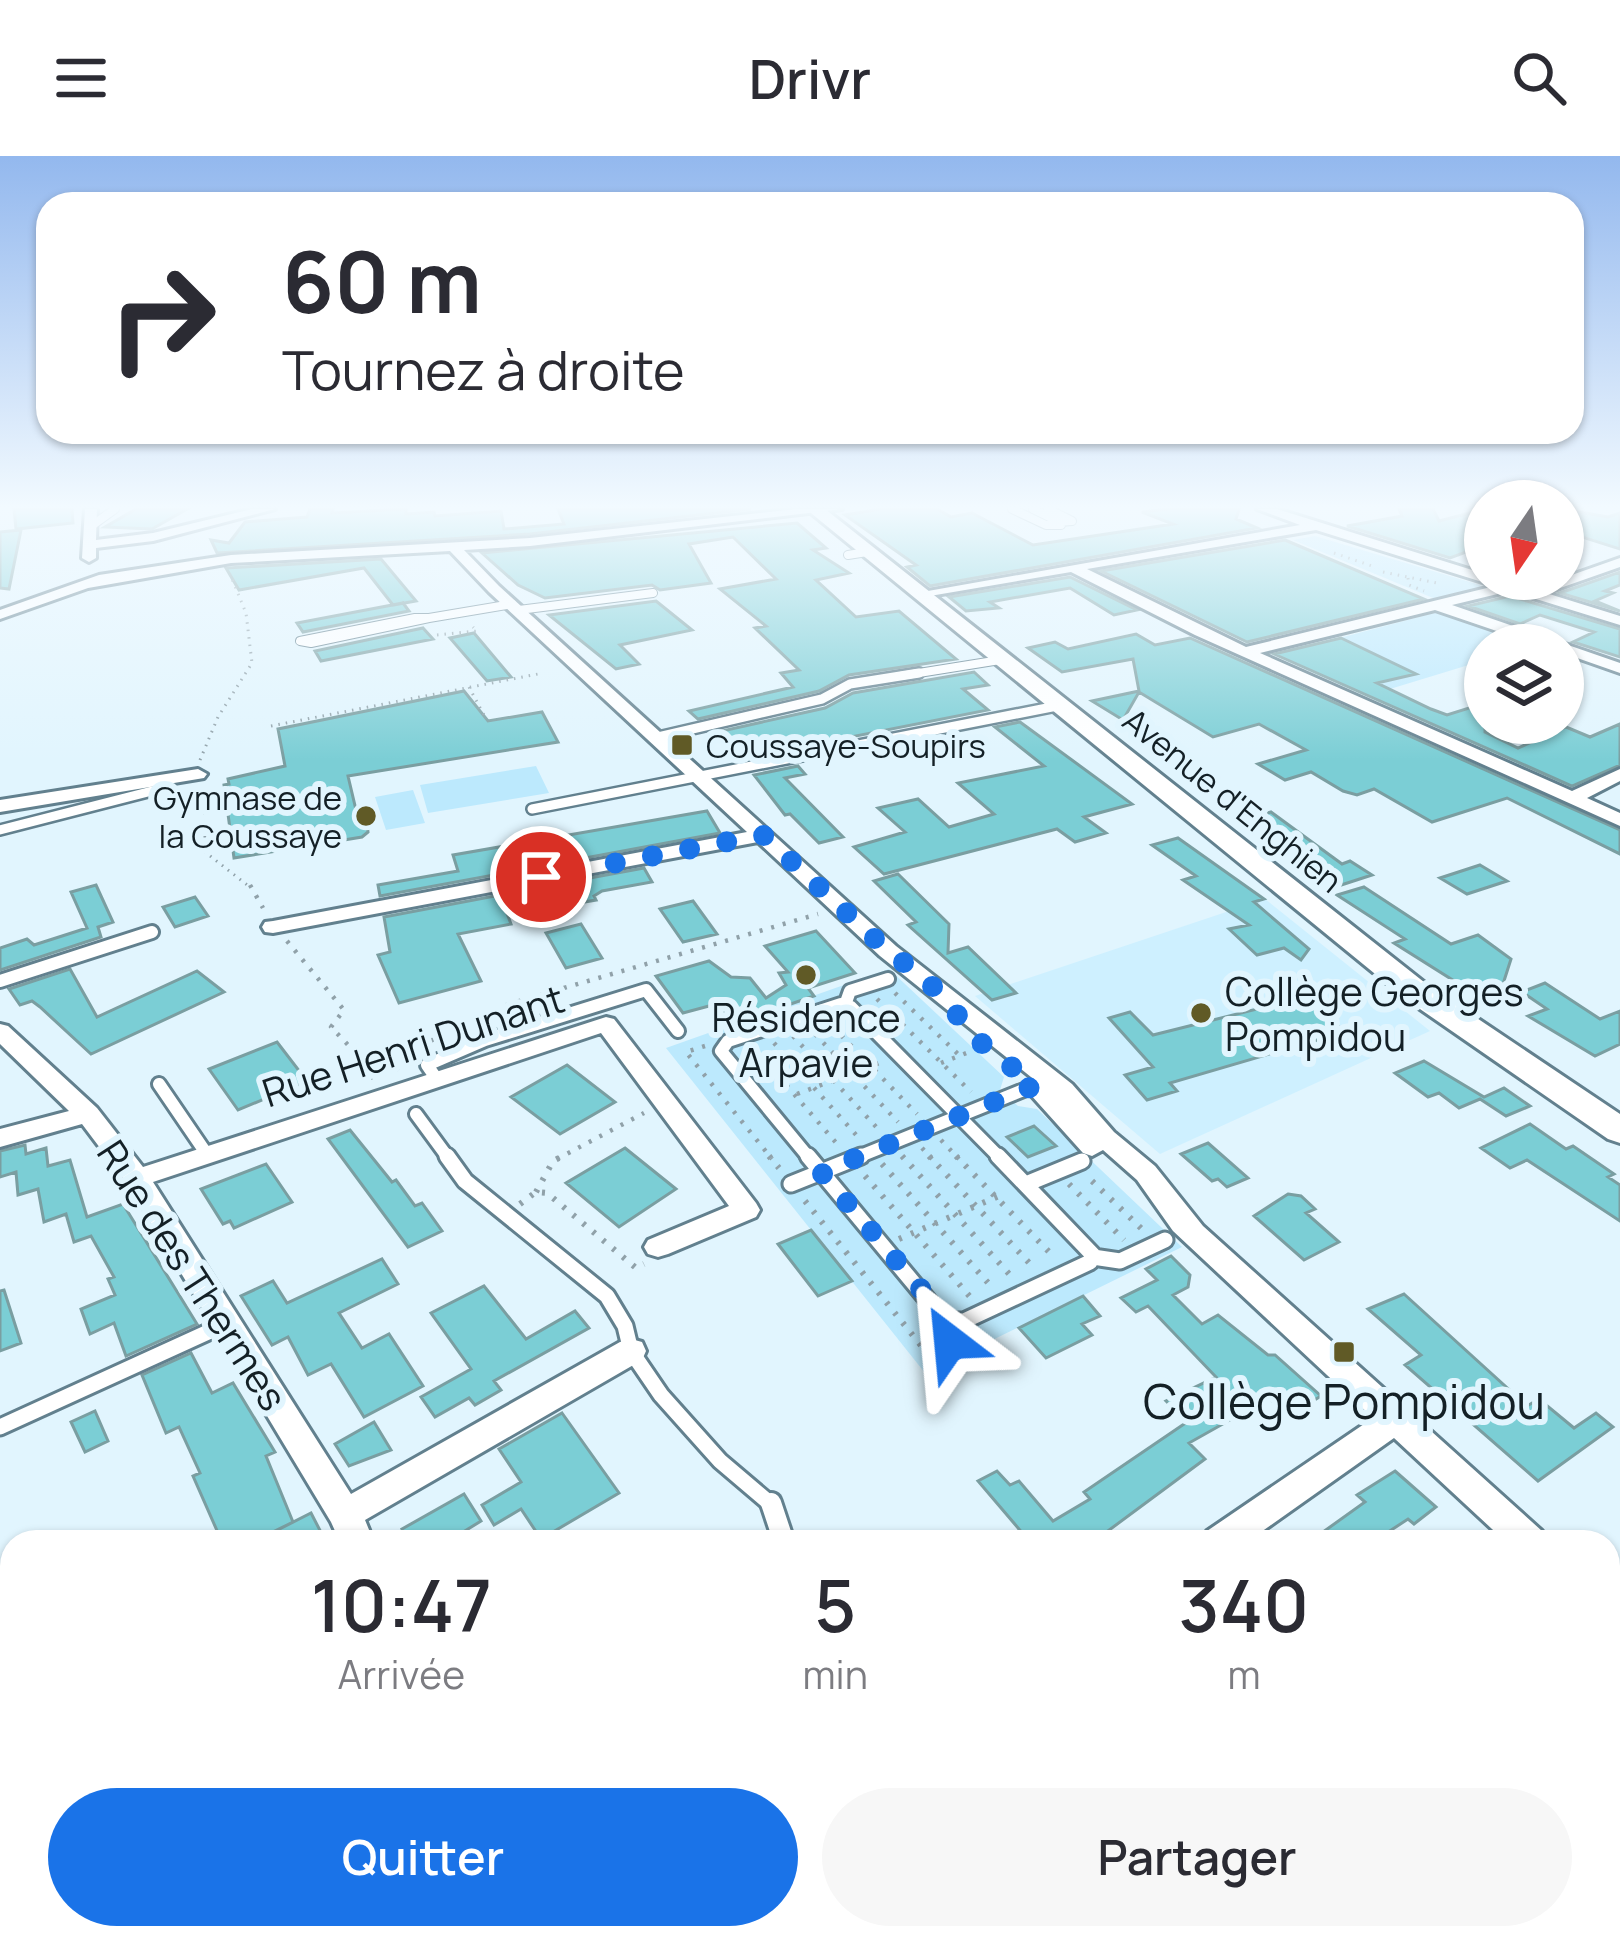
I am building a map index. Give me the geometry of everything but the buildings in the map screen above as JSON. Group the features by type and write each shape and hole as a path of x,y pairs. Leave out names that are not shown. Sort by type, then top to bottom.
{"main road":[{"name":"Avenue d'Enghien","path":"918,594 1418,993 1620,1131"}],"street":[{"path":"0,615 62,593"},
{"path":"500,593 841,908 1064,1090 1106,1138 1146,1173 1172,1239"},
{"path":"918,594 926,593"},
{"path":"1126,593 1245,652 1620,820"},
{"path":"1245,652 1464,598"},
{"path":"1551,600 1620,621"},
{"path":"1436,605 1492,624"},
{"path":"1584,655 1620,668"},
{"path":"0,806 197,774"},
{"path":"1572,799 1620,774"},
{"path":"273,927 763,835"},
{"path":"927,980 968,1031 1036,1085 1172,1239 1396,1419 1518,1530"},
{"name":"Rue Henri Dunant","path":"136,1178 606,1024 746,1210 658,1246"},
{"name":"Rue des Thermes","path":"0,1031 88,1114 136,1178 229,1322 351,1528"},
{"path":"0,1138 88,1114"},
{"path":"351,1528 631,1351"},
{"path":"1236,1530 1396,1419"}],"lane":[{"path":"429,618 300,641 311,643 429,618 646,593"},
{"path":"662,741 822,699 850,684 1000,660"},
{"path":"532,809 1057,706"},
{"path":"0,830 152,791"},
{"path":"0,981 152,932"},
{"path":"845,1004 850,991 885,980"},
{"path":"436,1078 427,1065 465,1048 646,990 678,1030"},
{"path":"1093,1257 845,1004 833,1004 722,1046 722,1053 949,1322 964,1322 1093,1257 1120,1261 1172,1239"},
{"path":"159,1084 206,1153"},
{"path":"791,1184 1036,1085"},
{"path":"416,1114 465,1181 607,1296 626,1326 631,1351 661,1396 720,1462 769,1500 782,1530"},
{"path":"1026,1184 1078,1162"},
{"path":"0,1427 229,1322"}],"path":[{"path":"197,774 218,717 252,663 246,613 238,593"},
{"path":"271,726 538,674"},
{"path":"469,687 485,717"},
{"path":"398,1090 396,1066 452,1026 509,1004 841,908"},
{"path":"885,980 960,1056"},
{"path":"865,986 985,1106"},
{"path":"722,1046 686,1052 927,1353 950,1342 949,1322"},
{"path":"941,1063 969,1052"},
{"path":"766,1106 899,1056"},
{"path":"506,1215 536,1192 553,1161 667,1104"},
{"path":"1078,1162 1172,1239"},
{"path":"1056,1172 1137,1253"},
{"path":"883,1246 1026,1184"},
{"path":"536,1192 547,1193 636,1268 651,1261 658,1246"}],"shaded area":[{"path":"1420,593 1464,593 1438,600"},
{"path":"1442,611 1479,624 1464,624 1464,666 1367,696 1275,655"},
{"path":"536,766 549,793 428,813 420,785"},
{"path":"413,790 425,823 386,830 375,797"},
{"name":"Collège Georges Pompidou","path":"1265,899 1430,1031 1160,1154 975,996"},
{"path":"889,969 1004,1077 1000,1090 1018,1106 1037,1109 1182,1247 925,1373 666,1048"}],"place":[{"name":"Coussaye-Soupirs","path":"682,745"},
{"name":"Gymnase de la Coussaye","path":"366,816"},
{"name":"Résidence Arpavie","path":"806,975"},
{"name":"Collège Georges Pompidou","path":"1201,1013"},
{"name":"Collège Pompidou","path":"1344,1352"}],"route":[{"path":"541,877 763,835 888,951 927,980 985,1047 1036,1085 821,1172 949,1322 950,1342"}]}
